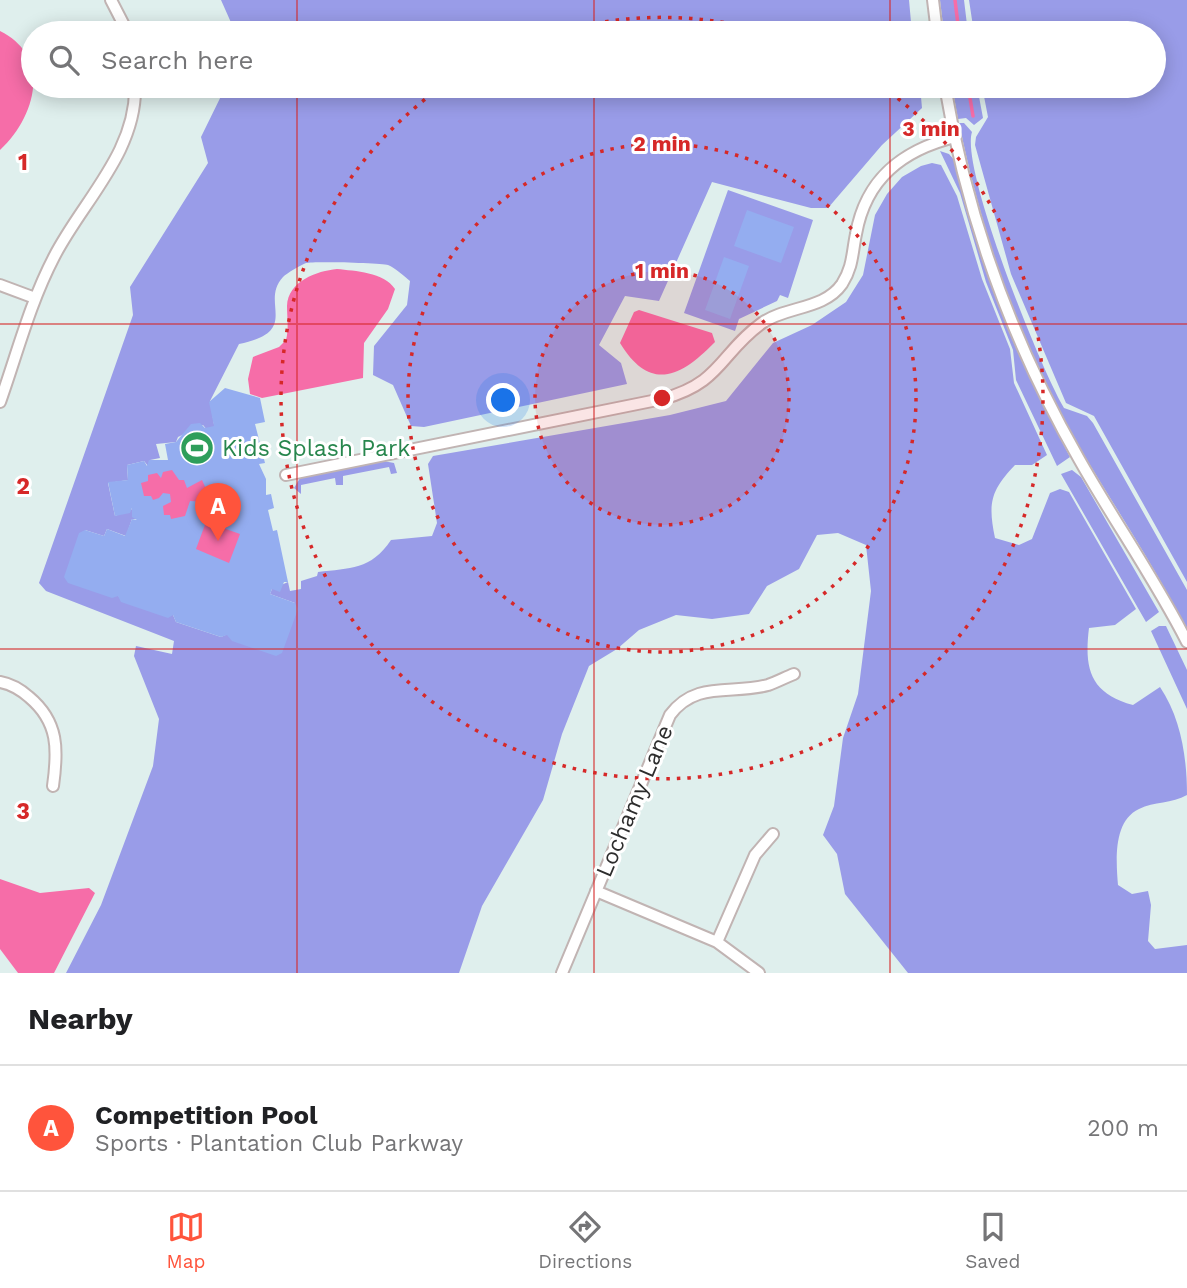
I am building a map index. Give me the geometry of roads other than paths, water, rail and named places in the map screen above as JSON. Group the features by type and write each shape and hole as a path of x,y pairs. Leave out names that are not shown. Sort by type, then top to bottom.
{"street":[{"path":"111,0 122,21"},
{"path":"933,0 936,21"},
{"path":"0,402 35,298 64,238 123,146 133,114 134,98"},
{"path":"947,98 955,137 988,256 1039,384 1079,459 1153,579 1187,642"},
{"path":"286,475 649,402 689,390 717,371 762,324 776,315 819,301 837,290 851,268 860,215 878,179 909,153 955,137"},
{"path":"0,285 35,298"},
{"name":"Lochamy Lane","path":"562,973 670,715 678,705 697,693 767,685 794,674"},
{"path":"0,682 22,691 40,706 51,722 57,740 53,786"},
{"path":"716,942 755,855 774,834"},
{"path":"596,891 716,942 760,973"}],"waterway":[{"path":"955,0 958,21"},
{"path":"970,98 973,116"}],"place":[{"name":"Kids Splash Park","path":"197,448"},
{"name":"Competition Pool","path":"218,541"}]}
